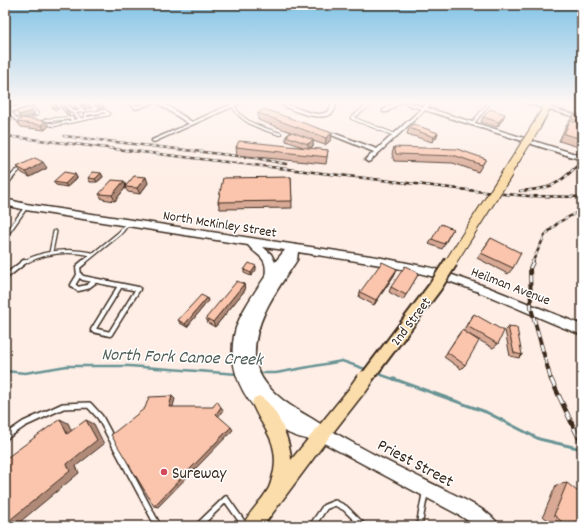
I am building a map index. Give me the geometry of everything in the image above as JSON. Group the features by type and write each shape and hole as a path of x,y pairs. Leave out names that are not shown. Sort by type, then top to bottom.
{"main road":[{"name":"2nd Street","path":"252,526 274,499 321,434 358,390 435,287 536,127"},
{"path":"259,397 280,435 284,454 280,480 274,499"}],"street":[{"path":"154,141 186,127"},
{"path":"368,160 404,127"},
{"path":"481,127 582,158"},
{"path":"331,134 377,151"},
{"name":"North McKinley Street","path":"6,204 428,271"},
{"path":"250,242 265,254 271,262 272,272 269,279"},
{"name":"Priest Street","path":"243,354 255,318 294,257 293,249 286,254 269,279 243,323 239,338 243,354 255,378 259,397 284,425 300,433 321,434 465,509 491,526"},
{"name":"Heilman Avenue","path":"428,271 483,290 582,330"}],"lane":[{"path":"261,127 280,134"},
{"path":"370,127 395,135"},
{"path":"5,185 12,175 22,168"},
{"path":"5,233 9,231 26,208"},
{"path":"95,281 87,287 78,289 73,285 78,275 78,267 92,254 120,233 128,223"},
{"path":"51,252 55,232"},
{"path":"5,277 28,260 51,252 77,251 92,254"},
{"path":"78,275 95,281 138,289 110,334 93,330 94,326 120,286"},
{"path":"5,438 24,424 63,406 89,405 100,417 158,526"},
{"path":"419,526 426,488"},
{"path":"198,526 226,499 244,526"},
{"path":"312,526 325,507 330,503 338,504 345,508 363,526"}],"building":[{"path":"295,127 314,127 332,133 326,138"},
{"path":"421,127 438,133 434,137 409,128"},
{"path":"567,127 582,127 582,139 564,134"},
{"path":"292,132 313,140 308,144 286,136"},
{"path":"239,141 328,150 327,157 236,147"},
{"path":"394,147 457,149 486,159 482,165 456,156 396,154"},
{"path":"35,158 43,162 26,172 17,167"},
{"path":"64,172 75,174 65,184 53,182"},
{"path":"93,172 101,173 95,179 88,178"},
{"path":"134,176 146,177 137,188 125,187"},
{"path":"291,177 292,201 218,202 223,178"},
{"path":"112,180 124,181 112,195 99,194"},
{"path":"441,224 453,229 444,244 432,239"},
{"path":"491,238 521,253 513,268 481,253"},
{"path":"382,262 397,269 376,300 360,292"},
{"path":"249,263 256,266 251,273 244,270"},
{"path":"405,266 419,273 406,295 391,287"},
{"path":"237,281 244,284 213,322 206,318"},
{"path":"201,295 207,298 185,324 178,320"},
{"path":"474,314 504,331 498,344 467,326"},
{"path":"508,327 517,328 522,355 514,353"},
{"path":"462,330 479,341 465,365 447,352"},
{"name":"Sureway","path":"172,396 169,407 213,407 217,401 221,407 216,414 231,427 154,506 111,435 145,408 149,397"},
{"path":"60,419 67,434 86,420 97,440 67,464 70,471 5,524 5,459"},
{"path":"567,483 582,495 582,526 567,526 554,515"}],"waterway":[{"name":"North Fork Canoe Creek","path":"259,373 276,373 342,361 368,370"},
{"name":"North Fork Canoe Creek","path":"5,371 25,373 67,366 129,366 238,374"},
{"name":"North Fork Canoe Creek","path":"376,373 396,380"},
{"name":"North Fork Canoe Creek","path":"394,379 486,412 539,439 582,449"}],"railway":[{"path":"5,136 493,193 528,196 582,197"},
{"path":"64,136 255,158 286,164"},
{"path":"520,191 539,189 552,185 564,178 578,165"},
{"path":"532,263 545,235 559,222 582,210"},
{"path":"533,262 530,268 531,308 551,380"},
{"path":"551,379 582,445"}],"place":[{"name":"Sureway","path":"164,472"}]}
